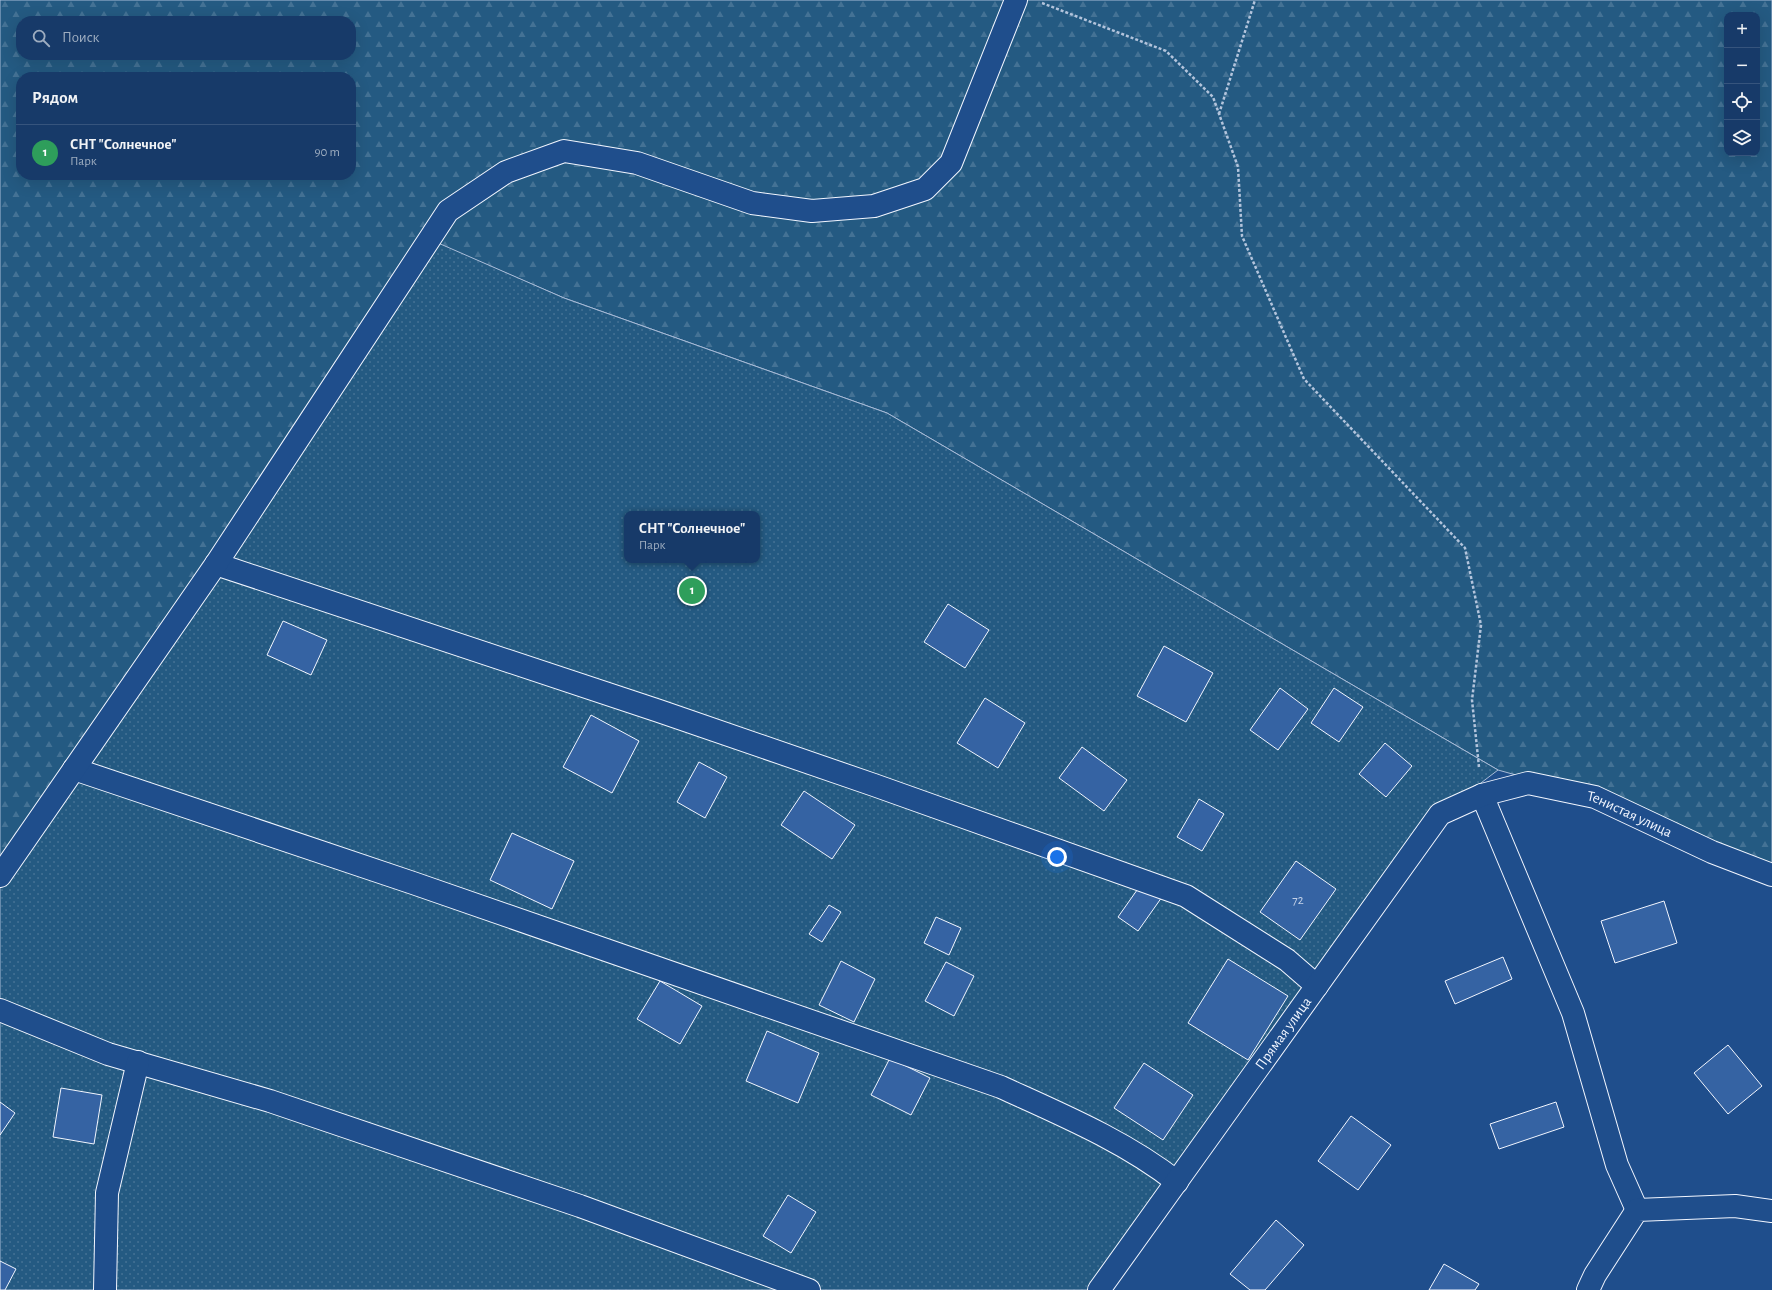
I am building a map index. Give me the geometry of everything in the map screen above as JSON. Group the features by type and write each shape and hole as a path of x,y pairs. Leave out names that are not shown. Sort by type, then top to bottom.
{"street":[{"path":"0,876 216,564 448,211 506,172 564,150 637,163 752,203 812,211 874,206 925,189 951,163 1016,0"},
{"path":"216,564 666,713 1186,896 1287,960 1317,986"},
{"path":"74,769 413,882 1001,1086 1086,1127 1158,1167 1176,1182"},
{"name":"Тенистая улица","path":"1482,796 1528,783 1595,797 1712,852 1772,875"},
{"path":"1482,796 1573,1013 1618,1165 1637,1210"},
{"name":"Прямая улица","path":"1099,1290 1440,814 1482,796"},
{"path":"0,1010 108,1054 293,1108 580,1206 809,1290"},
{"path":"105,1290 107,1193 138,1062"},
{"path":"1637,1210 1735,1206 1772,1211"},
{"path":"1588,1290 1595,1275 1637,1210"}],"path":[{"path":"1034,0 1166,51 1213,97 1238,167 1242,236 1304,379 1465,548 1481,625 1472,700 1482,796"},
{"path":"1219,114 1255,0"}],"green space":[{"path":"0,0 1772,0 1772,873 1595,797 1498,770 887,413 564,298 429,240 0,876"},
{"path":"429,239 564,298 887,413 1498,770 1440,814 1099,1290 0,1290 0,876"}],"building":[{"path":"948,604 989,630 965,668 924,642"},
{"path":"283,621 327,640 311,675 267,655"},
{"path":"1164,646 1213,673 1186,722 1137,696"},
{"path":"1280,688 1308,709 1278,750 1250,730"},
{"path":"1334,688 1363,707 1339,742 1311,723"},
{"path":"985,698 1025,723 998,768 957,743"},
{"path":"591,715 639,741 612,793 563,767"},
{"path":"1385,743 1412,766 1386,797 1359,774"},
{"path":"1082,747 1127,780 1104,811 1059,778"},
{"path":"699,762 727,777 705,818 677,802"},
{"path":"804,791 855,825 832,859 781,825"},
{"path":"1199,799 1224,814 1202,851 1177,837"},
{"path":"512,833 574,861 552,909 490,880"},
{"path":"1296,861 1336,889 1300,940 1260,912"},
{"path":"1142,883 1162,897 1138,931 1118,917"},
{"path":"1664,901 1677,943 1615,963 1601,921"},
{"path":"829,905 841,912 822,942 809,934"},
{"path":"936,917 961,928 949,955 924,943"},
{"path":"1503,957 1512,979 1455,1004 1445,981"},
{"path":"1228,959 1288,996 1248,1060 1188,1023"},
{"path":"841,961 875,979 854,1022 819,1005"},
{"path":"946,962 974,976 954,1016 925,1001"},
{"path":"660,981 702,1006 680,1044 637,1019"},
{"path":"767,1031 819,1053 798,1103 746,1081"},
{"path":"1728,1045 1762,1086 1728,1114 1694,1073"},
{"path":"890,1058 930,1078 911,1115 871,1095"},
{"path":"1144,1063 1193,1095 1163,1140 1114,1108"},
{"path":"61,1088 102,1095 94,1144 53,1137"},
{"path":"0,1102 15,1113 0,1135"},
{"path":"1556,1102 1564,1127 1499,1149 1490,1124"},
{"path":"1351,1116 1391,1145 1358,1190 1318,1161"},
{"path":"788,1195 816,1212 791,1253 763,1236"},
{"path":"1276,1220 1304,1245 1265,1290 1250,1290 1230,1274"},
{"path":"0,1261 16,1269 5,1290 0,1290"},
{"path":"1444,1264 1479,1284 1475,1290 1429,1290"}],"place":[{"name":"СНТ \"Солнечное\"","path":"692,591"}]}
